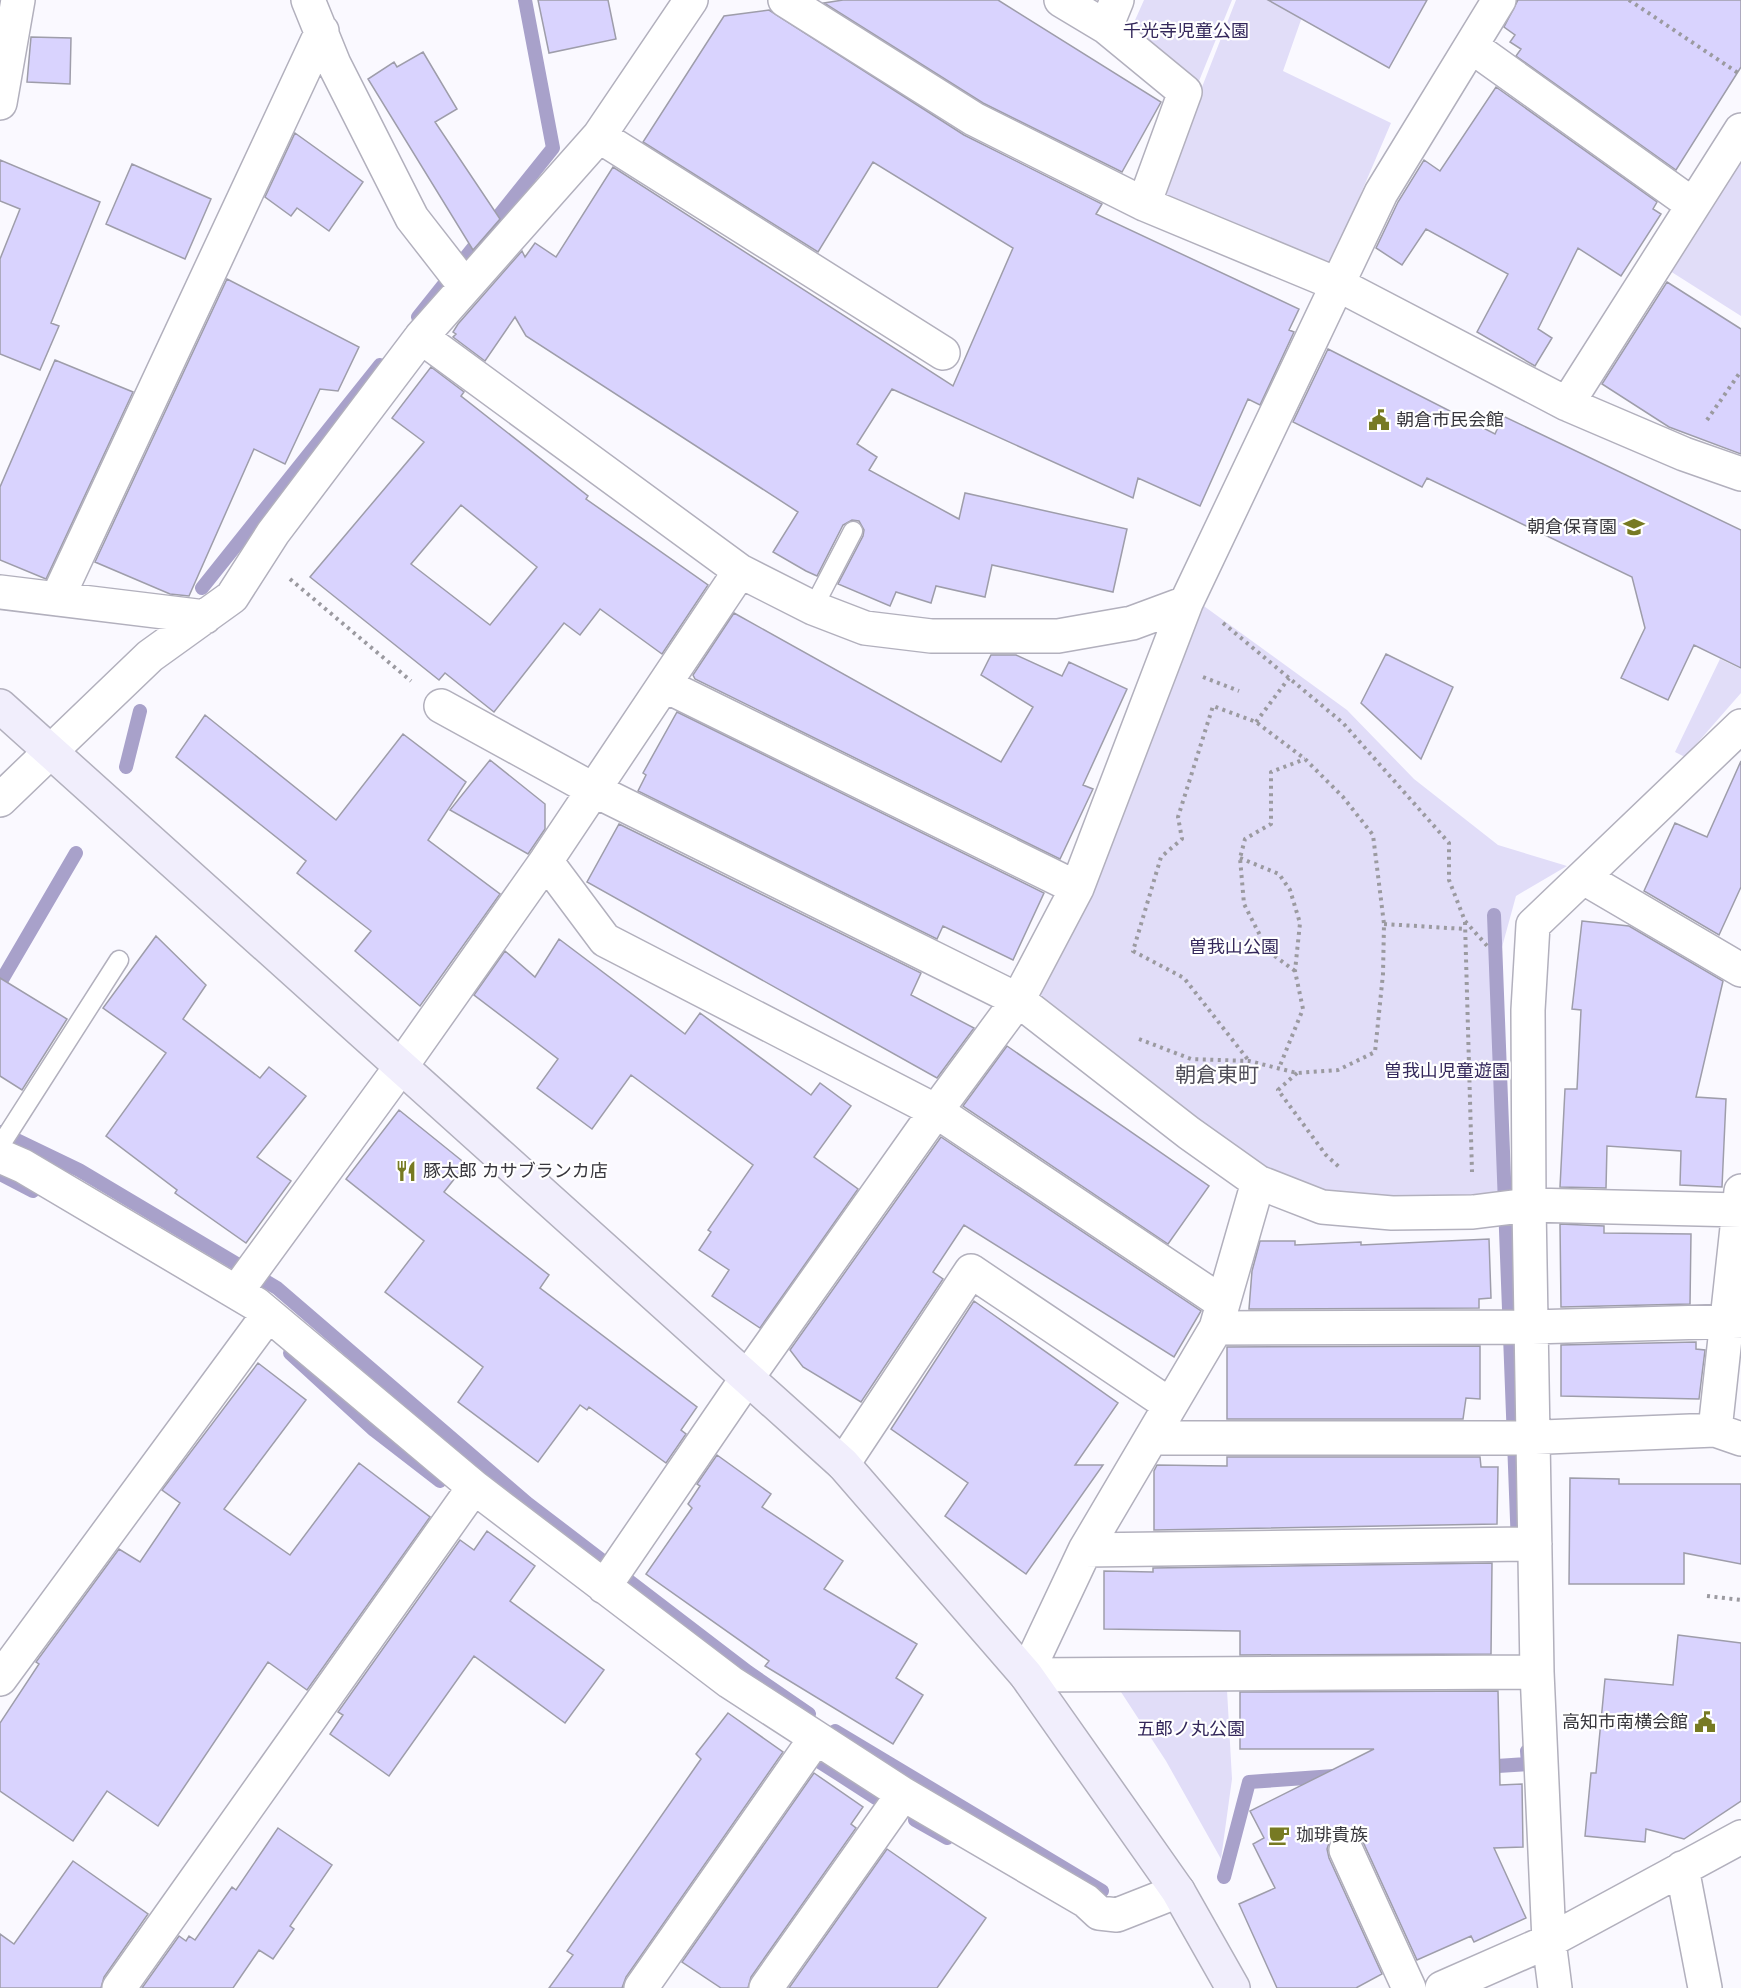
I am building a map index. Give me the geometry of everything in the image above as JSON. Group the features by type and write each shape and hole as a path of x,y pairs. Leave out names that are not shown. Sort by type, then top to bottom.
{"street":[{"path":"0,103 18,0"},
{"path":"308,0 334,64 412,218 465,286"},
{"path":"0,800 150,656 232,597 260,553 421,337 599,136 691,0"},
{"path":"785,0 974,119 1144,204 1339,285 1567,404 1684,454 1741,474"},
{"path":"1061,0 1111,13 1185,92 1144,204"},
{"path":"614,1571 747,1378 936,1111 1018,1000 1077,888 1188,599 1381,193 1499,0"},
{"path":"57,599 322,31"},
{"path":"1471,46 1693,205"},
{"path":"1567,404 1741,130"},
{"path":"599,136 943,353"},
{"path":"421,337 740,571 813,608 865,628 931,636 1058,636 1132,623 1188,599"},
{"path":"237,1291 261,1255 400,1068 546,861 740,571"},
{"path":"0,592 205,617"},
{"path":"664,685 1077,888"},
{"path":"0,706 843,1464 1026,1675 1178,1891 1233,1988"},
{"path":"441,706 594,790 1018,1000 1189,1133 1258,1182 1322,1207 1392,1213 1502,1208 1741,1204 1728,1434 1518,1438 1151,1438"},
{"path":"1555,1988 1548,1941 1525,1672 1516,1327 1502,1208 1528,1010 1533,925 1741,726"},
{"path":"546,861 605,940 936,1111 1220,1316 1516,1327 1733,1321"},
{"path":"1584,878 1741,970"},
{"path":"0,1156 33,1172 237,1291 474,1487 614,1571 730,1682 903,1794 1086,1901 1099,1913 1117,1915 1178,1891"},
{"path":"1026,1675 1085,1550 1220,1316 1258,1182"},
{"path":"843,1464 971,1270 1170,1405"},
{"path":"0,1679 268,1315"},
{"path":"119,1988 474,1487"},
{"path":"1085,1550 1523,1544"},
{"path":"1026,1675 1525,1672"},
{"path":"641,1988 815,1739"},
{"path":"766,1988 903,1794"},
{"path":"1442,1988 1548,1941 1741,1837"},
{"path":"1346,1850 1409,1988"},
{"path":"1682,1868 1705,1988"}],"lane":[{"path":"813,608 853,531"},
{"path":"0,1146 119,960"}],"path":[{"path":"1629,0 1741,75"},
{"path":"1684,454 1741,371"},
{"path":"260,553 441,706"},
{"path":"1188,599 1343,723 1449,843 1449,880 1465,921 1502,1208"},
{"path":"1203,677 1239,691"},
{"path":"1256,722 1289,678"},
{"path":"1191,1059 1249,1061 1297,1073 1338,1070 1375,1052 1383,974 1384,924 1373,835 1343,797 1305,759 1256,722 1214,706 1178,817 1182,839 1161,857 1133,951 1184,978 1249,1061"},
{"path":"1295,971 1268,951 1244,904 1240,858 1245,839 1272,824 1271,772 1305,759"},
{"path":"1240,858 1279,874 1290,891 1300,923 1295,971 1303,1009 1279,1068"},
{"path":"1465,921 1493,951"},
{"path":"1384,924 1465,929"},
{"path":"1297,1073 1278,1090 1326,1155"},
{"path":"1707,1596 1741,1600"}],"green space":[{"name":"千光寺児童公園","path":"1144,0 1232,0 1199,81 1132,27"},
{"path":"1236,0 1308,0 1283,71 1391,123 1329,268 1159,197"},
{"path":"1741,157 1741,316 1670,271"},
{"name":"曽我山公園","path":"1190,596 1347,710 1414,779 1498,845 1567,866 1516,896 1499,958 1501,1197 1322,1207 1018,1000"},
{"path":"1720,659 1741,669 1741,693 1685,757 1675,752"},
{"name":"五郎ノ丸公園","path":"1227,1690 1232,1779 1221,1859 1166,1761 1121,1692"}],"building":[{"path":"538,0 608,0 616,39 549,53"},
{"path":"843,0 998,0 1161,102 1122,172 983,103 824,3"},
{"path":"1268,0 1427,0 1389,68"},
{"path":"1518,0 1741,0 1741,67 1676,170 1516,56 1521,49 1510,42 1515,35 1504,27"},
{"path":"769,10 964,135 1102,204 1096,214 1299,309 1289,330 1294,332 1260,405 1248,399 1200,506 1138,478 1133,498 892,389 857,444 877,457 869,470 959,519 965,493 1127,529 1113,592 992,565 985,597 936,586 931,603 896,592 890,606 838,584 863,536 864,530 859,521 852,520 843,525 817,576 773,552 798,512 526,336 515,317 485,361 453,337 458,324 522,251 525,257 535,243 556,257 613,167 953,386 1013,248 873,162 818,252 643,142 724,16"},
{"path":"31,37 71,38 70,84 27,82"},
{"path":"423,52 457,109 435,122 500,219 473,250 368,79 394,62 397,67"},
{"path":"1496,87 1657,202 1653,209 1661,214 1621,276 1578,248 1538,329 1552,338 1535,366 1477,332 1508,274 1426,229 1402,265 1376,248 1398,202 1424,160 1440,171"},
{"path":"295,133 363,182 329,231 297,208 291,216 265,197"},
{"path":"0,160 100,202 51,323 59,326 40,370 0,354 0,259 20,209 0,201"},
{"path":"132,164 211,199 185,259 106,224"},
{"path":"227,279 359,347 338,391 320,389 285,464 254,449 189,596 170,594 95,562"},
{"path":"1667,282 1741,329 1741,454 1669,427 1602,384"},
{"path":"1328,349 1495,434 1503,416 1741,530 1741,668 1694,645 1668,700 1621,678 1645,628 1632,577 1427,478 1422,487 1293,422"},
{"path":"55,360 133,392 46,579 0,560 0,487"},
{"path":"431,367 464,392 461,396 588,496 586,499 708,585 662,654 600,609 580,635 564,623 494,712 445,673 439,680 310,577 424,442 392,418","holes":["461,505 537,567 490,625 411,564"]},
{"path":"734,613 1001,762 1033,707 981,675 991,655 1016,655 1062,676 1069,662 1127,689 1083,785 1093,789 1060,859 695,679 693,675"},
{"path":"1386,654 1453,687 1421,759 1361,703"},
{"path":"677,712 1044,893 1013,960 943,926 937,939 638,791 646,775 643,773"},
{"path":"205,715 336,820 403,734 466,782 428,840 500,894 420,1006 355,951 371,931 297,873 306,861 176,757"},
{"path":"490,760 545,804 545,829 528,854 450,810"},
{"path":"1741,761 1741,887 1719,935 1644,891 1675,823 1707,837"},
{"path":"619,824 921,973 911,995 974,1028 937,1078 587,882"},
{"path":"1582,921 1629,926 1723,981 1696,1097 1726,1099 1722,1187 1680,1185 1681,1151 1607,1146 1606,1188 1560,1187 1565,1089 1577,1089 1581,1010 1572,1009"},
{"path":"156,936 206,985 183,1019 260,1078 269,1067 306,1096 257,1157 291,1181 246,1243 175,1193 177,1190 106,1136 166,1053 103,1008"},
{"path":"559,939 685,1034 700,1013 811,1095 820,1083 851,1106 814,1157 858,1189 760,1328 712,1296 729,1270 699,1250 711,1232 708,1230 753,1165 631,1075 592,1129 537,1088 558,1059 474,995 505,951 535,977"},
{"path":"0,978 67,1019 22,1090 0,1076"},
{"path":"1007,1046 1209,1186 1168,1244 963,1106"},
{"path":"399,1110 466,1164 444,1192 549,1275 540,1288 697,1407 681,1430 686,1434 666,1463 589,1407 587,1410 580,1405 538,1462 458,1402 483,1367 385,1292 424,1241 346,1179"},
{"path":"941,1137 1201,1311 1174,1357 964,1225 933,1272 943,1279 861,1402 803,1367 790,1350"},
{"path":"1560,1224 1604,1226 1604,1233 1691,1234 1690,1304 1561,1307"},
{"path":"1489,1239 1491,1298 1479,1299 1479,1308 1249,1309 1252,1271 1260,1241 1295,1241 1295,1245 1361,1242 1361,1245"},
{"path":"974,1301 1118,1403 1075,1465 1103,1465 1026,1574 945,1516 968,1483 891,1429"},
{"path":"1696,1342 1696,1349 1705,1350 1699,1399 1561,1396 1561,1345"},
{"path":"1480,1346 1480,1399 1466,1398 1463,1419 1227,1419 1227,1347"},
{"path":"258,1363 306,1400 224,1509 290,1555 359,1463 430,1517 307,1690 268,1662 158,1826 107,1791 73,1841 0,1791 0,1723 39,1664 36,1662 119,1549 140,1562 180,1503 162,1490"},
{"path":"717,1455 771,1494 762,1507 843,1561 824,1589 917,1644 896,1678 923,1695 893,1744 765,1666 769,1661 646,1574 692,1508 688,1504 700,1486 697,1484"},
{"path":"1227,1457 1480,1457 1481,1467 1498,1467 1497,1524 1154,1530 1154,1471 1157,1465 1227,1466"},
{"path":"1570,1478 1619,1479 1619,1484 1741,1484 1741,1564 1684,1553 1684,1584 1569,1584"},
{"path":"487,1531 535,1566 510,1601 604,1670 565,1723 474,1656 389,1776 330,1734 343,1715 338,1712 460,1540 474,1550"},
{"path":"1492,1563 1491,1654 1240,1655 1240,1631 1104,1629 1104,1571 1153,1572 1153,1568"},
{"path":"1678,1635 1741,1643 1741,1801 1684,1839 1646,1829 1645,1842 1585,1836 1591,1773 1596,1773 1605,1679 1673,1685"},
{"path":"1498,1691 1500,1785 1522,1784 1523,1847 1494,1848 1526,1918 1474,1942 1471,1936 1417,1960 1363,1842 1356,1834 1347,1831 1339,1833 1330,1840 1327,1849 1329,1858 1382,1974 1356,1988 1277,1988 1239,1904 1275,1888 1253,1844 1264,1838 1250,1811 1374,1749 1240,1749 1240,1692"},
{"path":"728,1713 783,1752 626,1977 622,1988 549,1988 573,1955 567,1951 701,1759 696,1754"},
{"path":"814,1773 863,1807 851,1824 856,1828 751,1977 748,1988 721,1988 682,1962"},
{"path":"278,1828 332,1865 290,1926 294,1929 273,1959 259,1950 233,1988 142,1988 179,1936 186,1941 189,1936 195,1940 232,1887 236,1890"},
{"path":"887,1849 986,1918 937,1988 789,1988"},
{"path":"73,1861 148,1914 104,1977 101,1988 0,1988 0,1934 14,1944"}],"waterway":[{"path":"418,317 553,148 525,0"},
{"path":"202,588 380,365"},
{"path":"126,767 140,711"},
{"path":"0,983 76,853"},
{"path":"1494,915 1518,1546"},
{"path":"0,1132 79,1170 277,1288 527,1503 748,1672 809,1714"},
{"path":"0,1174 33,1191"},
{"path":"290,1353 374,1430 440,1481"},
{"path":"835,1731 1102,1891"},
{"path":"1482,1767 1528,1764 1527,1751"},
{"path":"820,1762 876,1798"},
{"path":"1224,1877 1249,1782 1334,1776"},
{"path":"915,1820 947,1838"}],"place":[{"name":"朝倉市民会館","path":"1379,420"},
{"name":"朝倉保育園","path":"1634,527"},
{"name":"豚太郎 カサブランカ店","path":"406,1171"},
{"name":"高知市南横会館","path":"1705,1722"},
{"name":"珈琲貴族","path":"1279,1835"}],"district":[{"name":"朝倉東町","path":"1217,1075"}],"park label":[{"name":"曽我山児童遊園","path":"1447,1071"}]}
